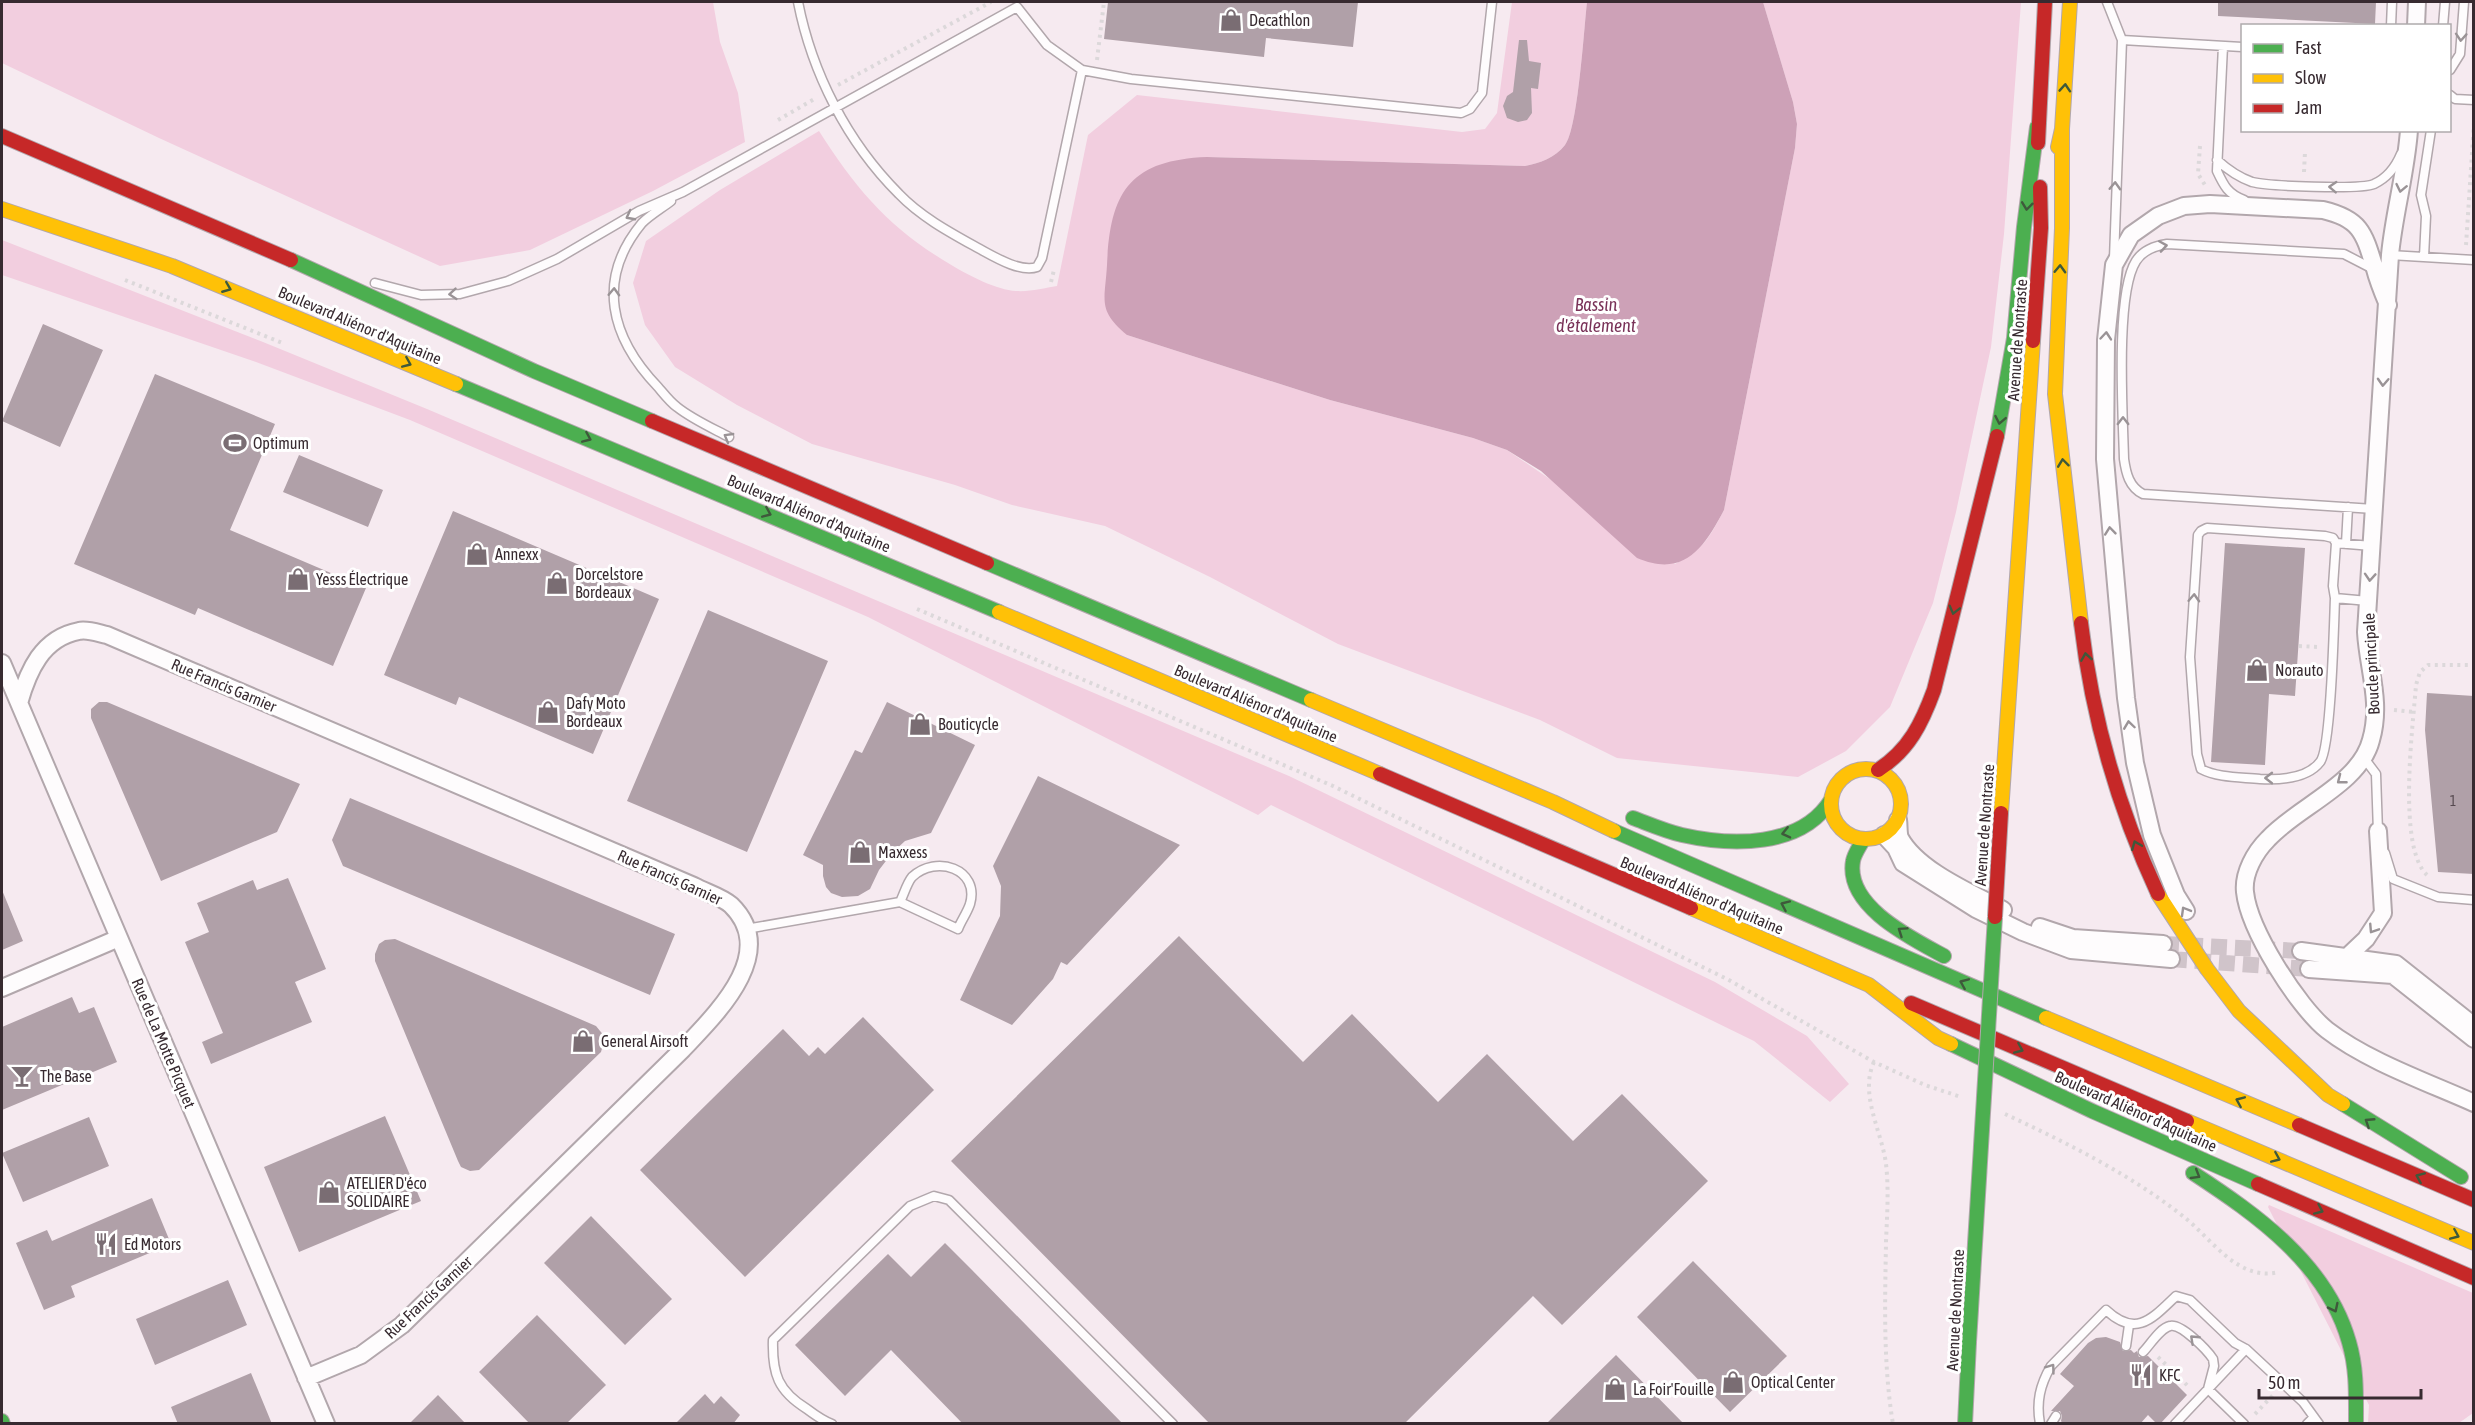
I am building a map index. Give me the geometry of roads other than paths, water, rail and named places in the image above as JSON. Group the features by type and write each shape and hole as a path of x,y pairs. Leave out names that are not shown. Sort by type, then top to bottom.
{"main road":[{"name":"Avenue de Nontraste","path":"1965,1424 2001,813 2042,228 2037,127 2045,2"},
{"name":"Avenue de Nontraste","path":"2042,228 2062,129 2070,2"},
{"path":"1878,770 1902,754 1921,726 1940,667 1999,427 2014,338 2024,227 2037,127"},
{"path":"2062,129 2055,394 2094,703 2109,765 2136,846 2161,899 2207,969 2239,1011 2328,1095 2474,1184"},
{"name":"Boulevard Aliénor d'Aquitaine","path":"2,136 241,237 534,371 1553,802 1580,816 2042,1016 2474,1200"},
{"path":"36,206 172,266"},
{"name":"Boulevard Aliénor d'Aquitaine","path":"2,209 172,266 850,548 1869,985 1938,1038 2092,1111 2474,1278"},
{"path":"1618,812 1669,832 1710,840 1752,840 1802,830 1818,818 1831,800 1834,790 1848,774 1868,768 1878,770 1888,776 1896,785 1901,796 1902,808 1898,820 1884,835 1863,840 1843,831 1836,822 1831,800"},
{"path":"1553,802 1576,800"},
{"path":"1863,840 1856,849 1850,869 1852,882 1859,895 1885,919 1921,943 2023,1001 2042,1016"},
{"path":"1869,985 2474,1243"},
{"path":"2092,1111 2235,1199 2267,1223 2302,1258 2316,1275 2333,1304 2354,1355 2356,1424"}],"street":[{"path":"2416,24 2417,2"},
{"name":"Boucle principale","path":"2409,134 2390,255 2368,601 2367,653 2374,682 2375,709 2371,741 2364,758 2351,773 2268,838 2247,872 2244,891 2252,918 2301,1005 2327,1030 2355,1049 2474,1103"},
{"path":"2277,1046 2217,966 2176,895 2152,835 2135,763 2126,698 2105,486 2106,340 2114,265 2131,235 2158,216 2184,206 2210,204 2322,210 2340,214 2352,221 2367,240 2388,305"},
{"name":"Rue Francis Garnier","path":"19,703 27,674 37,657 61,637 81,630 107,635 694,886 730,904 746,929 748,960 738,985 713,1017 683,1049 402,1325 361,1355 306,1378"},
{"name":"Rue de La Motte Picquet","path":"2,663 326,1424"},
{"path":"1884,835 1896,848 1903,863 1976,909 2023,932 2071,950 2167,952 2073,938 2028,923 1945,879 1911,854 1899,836 1898,820"},
{"path":"2341,955 2366,939 2383,913 2378,831"},
{"path":"2,988 119,938"},
{"path":"2301,951 2396,964 2474,1026"},
{"path":"2309,969 2393,975 2474,1039"}],"lane":[{"path":"798,2 805,35 827,92 860,148 899,195 952,233 984,251 1030,270 1037,267 1042,258 1082,70"},
{"path":"364,279 421,296 460,294 508,281 557,259 639,211 683,192 1016,4 1047,45 1082,70 1131,79 1461,113 1470,109 1482,93 1492,2"},
{"path":"2108,2 2122,40 2114,265"},
{"path":"2391,24 2392,2"},
{"path":"2443,24 2445,2"},
{"path":"2451,68 2460,54 2464,2"},
{"path":"2122,40 2241,47"},
{"path":"2223,46 2217,171 2226,190 2234,196 2264,208"},
{"path":"2451,96 2455,99 2474,100"},
{"path":"2424,257 2426,216 2421,195 2431,132"},
{"path":"2217,160 2234,175 2254,182 2361,188 2379,181 2395,166 2409,134"},
{"path":"683,192 644,221 632,237 615,276 613,297 616,316 622,339 643,372 677,407 735,441"},
{"path":"241,237 314,260"},
{"path":"2374,508 2143,494 2132,485 2124,459 2123,343 2127,280 2136,260 2146,250 2167,244 2344,254 2375,270"},
{"path":"2390,255 2474,260"},
{"path":"764,458 833,498"},
{"path":"2346,544 2348,507"},
{"path":"2207,528 2325,536 2332,538 2336,543 2333,586 2336,598 2332,656 2325,751 2320,762 2309,771 2287,778 2264,779 2210,774 2201,769 2197,754 2190,657 2198,535 2207,528"},
{"path":"2336,543 2372,546"},
{"path":"2336,598 2368,601"},
{"path":"2364,758 2376,774 2378,831 2394,879 2438,897 2474,900"},
{"path":"746,929 900,902 957,929 970,904 971,893 967,879 959,871 946,865 932,865 911,878 900,902"},
{"path":"832,1424 797,1403 780,1386 775,1372 773,1340 910,1206 934,1196 949,1200 1173,1424"},
{"path":"2040,1424 2037,1407 2045,1376 2051,1366 2106,1310 2116,1320 2128,1325 2143,1323 2153,1318 2176,1296 2190,1300 2303,1402 2317,1420 2307,1424"},
{"path":"2126,1346 2128,1325"},
{"path":"2143,1352 2167,1326 2181,1327 2213,1359 2214,1365 2208,1389"},
{"path":"2175,1424 2246,1349"},
{"path":"2208,1389 2244,1424"}],"water":[{"name":"Bassin d'étalement","path":"1587,2 1763,2 1793,102 1797,124 1795,148 1724,510 1709,536 1691,556 1680,562 1668,564 1653,563 1637,558 1541,471 1507,450 1473,438 1330,400 1127,335 1111,319 1105,304 1105,296 1113,218 1119,200 1129,185 1142,174 1159,165 1207,157 1525,166 1552,157 1565,145 1574,120"}],"tunnel":[{"path":"2163,944 2301,951"},
{"path":"2171,959 2309,969"}],"place":[{"name":"Decathlon","path":"1231,20"},
{"name":"Optimum","path":"235,443"},
{"name":"Annexx","path":"477,554"},
{"name":"Yesss Électrique","path":"298,579"},
{"name":"Dorcelstore Bordeaux","path":"557,583"},
{"name":"Norauto","path":"2257,670"},
{"name":"Dafy Moto Bordeaux","path":"548,712"},
{"name":"Bouticycle","path":"920,724"},
{"name":"Maxxess","path":"860,852"},
{"name":"General Airsoft","path":"583,1041"},
{"name":"The Base","path":"22,1076"},
{"name":"ATELIER D'éco SOLIDAIRE","path":"329,1192"},
{"name":"Ed Motors","path":"106,1244"},
{"name":"KFC","path":"2141,1375"},
{"name":"Optical Center","path":"1733,1382"},
{"name":"La Foir'Fouille","path":"1615,1389"}]}
